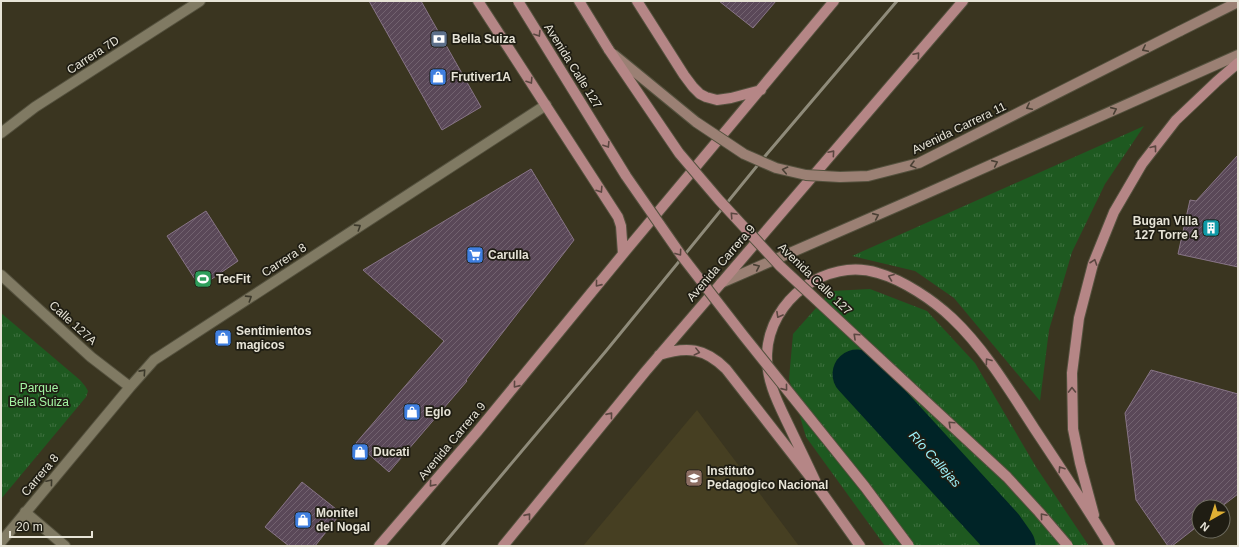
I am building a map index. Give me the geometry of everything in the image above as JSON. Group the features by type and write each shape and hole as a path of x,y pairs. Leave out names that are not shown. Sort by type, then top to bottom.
{"main road":[{"path":"478,1 618,217 621,226 623,254"},
{"name":"Avenida Calle 127","path":"518,1 626,176 681,255 865,487 909,546"},
{"name":"Avenida Calle 127","path":"579,1 609,50 679,153 719,200 780,266 1007,477 1068,546"},
{"path":"637,1 684,75 700,94 717,100 761,90"},
{"name":"Avenida Carrera 9","path":"379,546 477,432 834,1"},
{"name":"Avenida Carrera 9","path":"503,546 721,283 963,1"},
{"name":"Avenida Carrera 11","path":"609,50 696,122 744,154 776,168 806,175 868,176 919,163 1238,2"},
{"path":"721,283 1238,55"},
{"path":"1097,525 1080,463 1073,429 1072,373 1079,318 1093,264 1114,212 1142,164 1176,120 1238,63"},
{"path":"818,487 770,382 767,353 770,334 778,316 787,302 808,284 834,272 855,270 877,272 897,280 921,294 952,318 977,345 1012,393 1110,546"},
{"path":"660,356 675,350 690,350 706,354 720,363 818,487 860,546"}],"street":[{"name":"Carrera 7D","path":"1,133 35,108 200,1"},
{"name":"Carrera 8","path":"1,542 154,360 546,105"},
{"name":"Calle 127A","path":"1,275 91,357 130,387"},
{"path":"26,512 65,546"}],"shaded area":[{"name":"Instituto Pedagogico Nacional","path":"697,410 799,546 583,546"}],"green space":[{"path":"1144,126 1105,184 1072,252 1049,330 1040,401 954,298 915,271 852,256"},
{"path":"870,289 927,311 975,363 1036,467 1089,546 885,546 806,437 789,379 793,334 831,291"},
{"name":"Parque Bella Suiza","path":"1,313 80,380 88,391 86,397 1,499"}],"building":[{"name":"Frutiver1A","path":"369,1 421,1 481,107 442,130"},
{"path":"719,1 776,1 753,28"},
{"name":"Bugan Villa 127 Torre 4","path":"1238,155 1238,267 1178,254 1190,200 1196,201"},
{"name":"Carulla","path":"531,169 574,240 466,380 467,381 389,472 356,443 444,341 363,270"},
{"path":"206,211 238,261 200,287 167,236"},
{"path":"1151,370 1238,394 1238,494 1231,499 1191,499 1191,531 1172,546 1168,546 1136,500 1125,413"},
{"name":"Monitel del Nogal","path":"302,482 341,513 315,546 289,546 265,527"}],"waterway":[{"name":"Río Callejas","path":"857,374 999,529 1011,546"}],"railway":[{"path":"442,546 606,351 766,155 897,1"}],"place":[{"name":"Bella Suiza","path":"439,39"},
{"name":"Frutiver1A","path":"438,77"},
{"name":"Bugan Villa 127 Torre 4","path":"1211,228"},
{"name":"Carulla","path":"475,255"},
{"name":"TecFit","path":"203,279"},
{"name":"Sentimientos magicos","path":"223,338"},
{"name":"Eglo","path":"412,412"},
{"name":"Ducati","path":"360,452"},
{"name":"Instituto Pedagogico Nacional","path":"694,478"},
{"name":"Monitel del Nogal","path":"303,520"}]}
